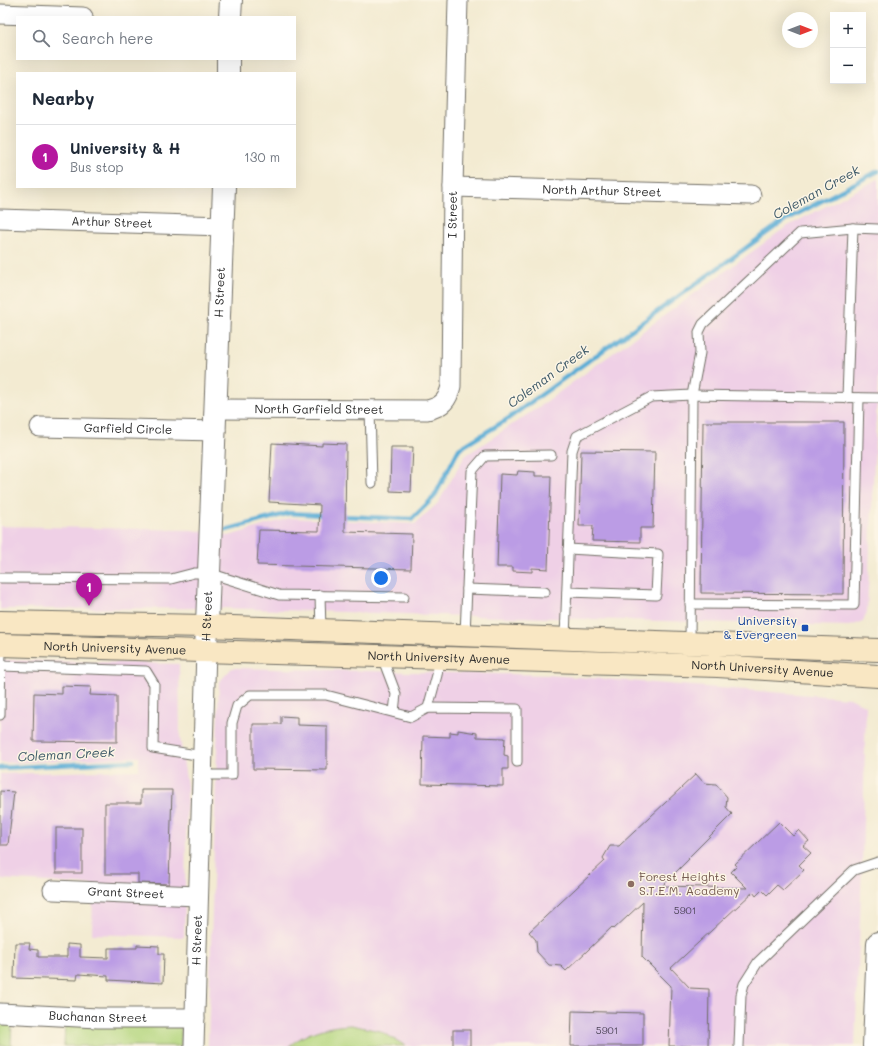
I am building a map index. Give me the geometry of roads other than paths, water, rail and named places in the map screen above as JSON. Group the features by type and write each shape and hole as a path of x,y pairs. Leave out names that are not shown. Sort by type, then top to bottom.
{"main road":[{"name":"North University Avenue","path":"0,622 206,626 465,634 878,650"},
{"name":"North University Avenue","path":"1,645 710,666 878,676"}],"street":[{"path":"230,16 231,0"},
{"name":"I Street","path":"422,410 435,408 443,404 450,394 451,386 453,187 458,0"},
{"path":"0,14 55,16"},
{"path":"228,60 228,72"},
{"name":"North Arthur Street","path":"453,187 751,195"},
{"name":"H Street","path":"194,1046 206,626 216,431 224,188"},
{"name":"Arthur Street","path":"0,219 223,226"},
{"name":"North Garfield Street","path":"216,409 422,410"},
{"name":"Garfield Circle","path":"40,427 216,431"},
{"name":"Grant Street","path":"53,890 198,896"},
{"path":"874,1046 878,943"},
{"name":"Buchanan Street","path":"0,1013 98,1018 195,1018"}],"lane":[{"path":"690,643 692,395 700,353 699,332 703,324 800,233 853,228 878,230"},
{"path":"847,398 853,228"},
{"path":"565,638 572,451 577,436 652,397 692,395 878,398"},
{"path":"690,604 854,605 859,398"},
{"path":"370,410 372,483"},
{"path":"465,634 472,471 485,456 551,455"},
{"path":"567,592 656,595 658,554 568,548"},
{"path":"0,578 171,579 194,573 209,573 279,595 404,597"},
{"path":"467,589 545,592"},
{"path":"320,595 321,630"},
{"path":"0,715 1,645"},
{"path":"382,656 396,694 394,712"},
{"path":"428,708 437,675 438,659"},
{"path":"1,666 146,671 154,684 153,748 203,756"},
{"path":"202,775 232,775 232,723 237,706 250,695 326,695 411,717 428,708 517,709 517,762"},
{"path":"739,1046 741,995 744,984 758,962 854,870 878,862"}],"waterway":[{"name":"Coleman Creek","path":"340,516 412,519 434,497 459,449 506,420 782,222 878,171"},
{"name":"Coleman Creek","path":"226,530 289,513 325,515"},
{"name":"Coleman Creek","path":"0,768 133,761"}],"place":[{"name":"University & H","path":"89,606"},
{"name":"University & Evergreen","path":"805,628"},
{"name":"Forest Heights S.T.E.M. Academy","path":"631,884"}]}
